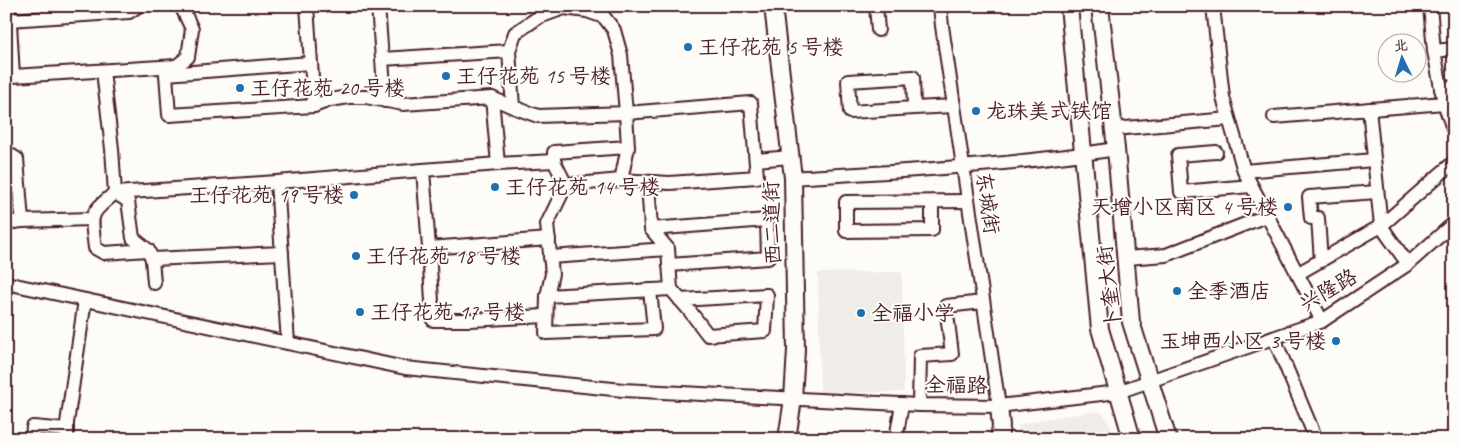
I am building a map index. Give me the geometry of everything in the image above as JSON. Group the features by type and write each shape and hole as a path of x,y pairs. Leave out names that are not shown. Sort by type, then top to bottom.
{"main road":[{"name":"西二道街","path":"773,6 793,178 796,350 793,399 787,439"},
{"name":"卜奎大街","path":"1069,6 1100,329 1132,439"},
{"name":"卜奎大街","path":"1100,6 1116,149 1131,322 1168,439"},
{"path":"998,439 1001,426 999,406"}],"street":[{"path":"9,6 9,77 177,66"},
{"path":"9,20 129,12 138,6"},
{"path":"166,74 188,57 192,29 181,6"},
{"path":"307,6 314,106"},
{"path":"378,6 385,100"},
{"path":"876,6 878,30"},
{"name":"东城街","path":"940,6 999,406"},
{"path":"1213,6 1223,97 1244,171 1322,321"},
{"path":"1430,6 1434,51 1447,88 1444,103 1454,132"},
{"path":"513,107 509,51 514,34 539,17 564,7 587,11 604,17 614,30 621,55 628,147 621,180"},
{"path":"1434,51 1454,49"},
{"path":"382,59 509,51"},
{"path":"166,74 311,63"},
{"path":"104,71 115,194"},
{"path":"166,74 169,115 314,106 330,100 349,97 366,97 403,104 492,98 538,116 626,113 751,103 757,177 668,183 621,180 566,185"},
{"path":"914,108 913,77 848,81 850,112 954,106"},
{"path":"492,98 498,164"},
{"path":"1274,117 1444,103"},
{"path":"1369,109 1381,226 1408,264"},
{"path":"1114,129 1229,119"},
{"path":"566,185 554,161 554,152 628,147"},
{"path":"793,178 963,167 1116,149"},
{"path":"6,152 17,159 22,221"},
{"path":"1216,152 1178,155 1181,192 1252,186"},
{"path":"756,160 790,157"},
{"path":"1244,171 1374,160"},
{"path":"282,253 104,254 95,248 92,219 96,209 115,194 554,161"},
{"path":"1298,274 1381,226 1454,162"},
{"path":"423,170 433,320 546,316"},
{"path":"277,182 288,343"},
{"path":"648,182 651,229 668,249 671,289 708,335 765,332 767,295 680,300"},
{"path":"566,185 547,224 552,274 547,296 546,334 654,329 650,290"},
{"path":"1321,261 1318,218 1311,218 1310,197 1377,192"},
{"path":"115,194 128,202 132,238 150,255 154,283"},
{"path":"932,202 932,230 846,231 846,202 932,202 968,202"},
{"path":"1126,258 1166,255 1266,216"},
{"path":"6,223 92,219"},
{"path":"651,229 767,220 768,258 669,265"},
{"name":"兴隆路","path":"1150,380 1322,321 1408,264 1454,223"},
{"path":"429,248 549,239"},
{"path":"550,257 668,249"},
{"name":"全福路","path":"6,283 405,368 623,390 919,405 999,406 1118,392 1150,380"},
{"path":"547,296 671,289"},
{"path":"32,439 33,426 67,434 86,300"},
{"path":"919,405 920,356 952,354 946,306 983,302"},
{"path":"1274,338 1316,439"},
{"path":"896,439 902,404"}],"shaded area":[{"name":"全福小学","path":"902,272 904,392 820,393 818,273"},
{"path":"1099,411 1104,415 1111,427 1114,439 1017,439 1019,425 1037,420"}],"place":[{"name":"王仔花苑 5 号楼","path":"688,47"},
{"name":"王仔花苑 15 号楼","path":"446,76"},
{"name":"王仔花苑 20 号楼","path":"240,88"},
{"name":"龙珠美式铁馆","path":"976,111"},
{"name":"王仔花苑 14 号楼","path":"495,187"},
{"name":"王仔花苑 19 号楼","path":"354,195"},
{"name":"天增小区南区 4 号楼","path":"1288,207"},
{"name":"王仔花苑 18 号楼","path":"356,256"},
{"name":"全季酒店","path":"1177,291"},
{"name":"王仔花苑 17 号楼","path":"360,312"},
{"name":"全福小学","path":"861,313"},
{"name":"玉坤西小区 3 号楼","path":"1336,341"}]}
